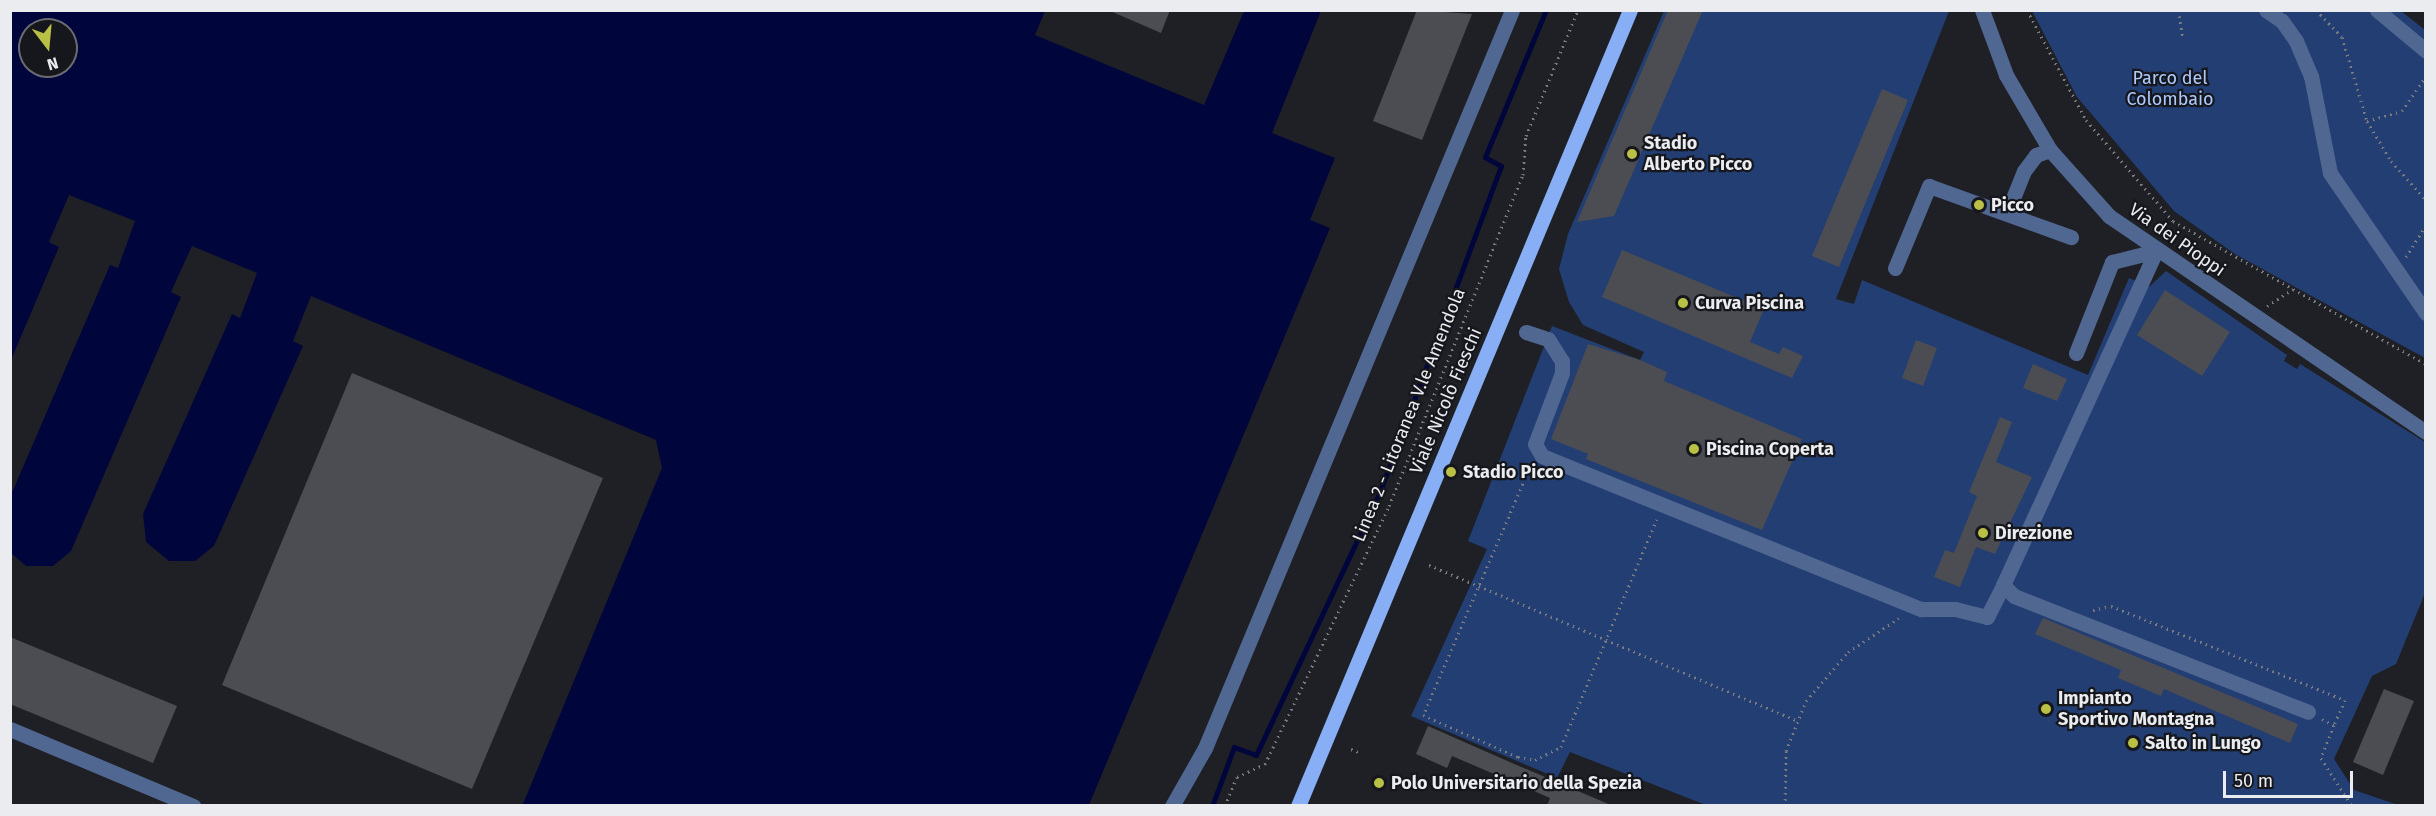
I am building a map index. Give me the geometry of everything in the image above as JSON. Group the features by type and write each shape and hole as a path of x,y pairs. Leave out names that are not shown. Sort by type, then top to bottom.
{"main road":[{"name":"Viale Nicolò Fieschi","path":"1298,806 1630,10"}],"street":[{"path":"1172,806 1209,737 1512,10"},
{"name":"Via dei Pioppi","path":"1982,10 2006,75 2050,150 2109,216 2156,251 2426,432"},
{"path":"2266,10 2282,21 2296,41 2311,76 2330,173 2426,313"},
{"path":"2377,10 2426,51"},
{"path":"2007,213 2024,171 2036,155 2050,150"},
{"path":"1895,268 1929,186 2071,237"},
{"path":"2076,353 2112,262 2156,251"},
{"path":"1526,332 1548,339 1562,361 1536,451 1663,506 1921,609 1955,609 1987,617 2156,251"},
{"path":"2003,585 2014,596 2315,715"},
{"path":"10,729 193,806"}],"path":[{"name":"Linea 2 - Litoranea V.le Amendola","path":"1225,806 1237,777 1265,764 1389,506 1523,175 1526,136 1578,10"},
{"path":"2028,10 2086,120 2173,221 2426,364"},
{"path":"2178,10 2183,37"},
{"path":"2316,10 2342,37 2367,121 2391,161 2426,200"},
{"path":"2367,121 2402,111 2426,76"},
{"path":"2395,265 2411,252 2426,225"},
{"path":"2263,308 2293,289"},
{"path":"1536,451 1481,586 1423,715 1518,757 1535,760 1561,747 1663,506"},
{"path":"1429,565 1796,720"},
{"path":"2078,621 2100,605 2110,606 2345,700 2321,758 2352,806"},
{"path":"1785,806 1785,751 1796,720 1818,683 1848,652 1882,627 1921,609"},
{"path":"2315,715 2334,724"},
{"path":"1351,749 1358,752"}],"green space":[{"path":"1664,11 1949,11 1836,299 1854,304 1862,280 2088,375 2129,278 2149,287 2166,271 2287,355 2284,361 2297,369 2300,364 2425,442 2425,593 2396,664 2372,676 2334,759 2354,790 2398,805 1706,805 1570,752 1557,778 1411,716 1487,549 1468,541 1552,326 1640,360 1644,352 1583,325 1569,302 1559,269 1568,234"},
{"name":"Parco del Colombaio","path":"2032,11 2401,11 2425,30 2425,358 2235,254 2174,211 2077,97"}],"shaded area":[{"path":"11,10 1045,11 1035,35 1204,105 1244,11 1321,11 1272,133 1335,158 1310,220 1330,228 1089,805 523,804 662,468 656,440 311,296 293,341 303,346 214,546 195,561 169,561 146,542 143,514 232,314 240,318 257,273 192,246 171,292 181,297 71,551 53,566 26,566 11,553 11,495 110,265 118,268 135,221 69,195 49,242 59,247 11,360"}],"building":[{"path":"1108,10 1170,10 1161,33"},
{"path":"1417,10 1472,14 1422,140 1373,121"},
{"path":"1668,10 1703,10 1614,216 1577,222"},
{"path":"1882,89 1908,100 1839,267 1812,256"},
{"name":"Curva Piscina","path":"1622,250 1764,309 1750,342 1779,354 1783,347 1803,356 1792,378 1602,297"},
{"path":"2165,290 2230,332 2202,376 2137,335"},
{"path":"1916,340 1937,348 1923,386 1902,378"},
{"name":"Piscina Coperta","path":"1588,344 1640,360 1667,372 1664,381 1802,439 1762,530 1586,459 1588,454 1551,439"},
{"path":"2033,364 2067,379 2057,401 2023,388"},
{"path":"352,373 603,478 472,789 222,685"},
{"path":"2000,417 2012,422 1996,462 2032,477 1995,554 1976,547 1960,587 1934,577 1945,550 1954,553 1977,496 1969,492"},
{"path":"2043,618 2298,724 2290,743 2164,689 2161,696 2118,678 2121,670 2035,634"},
{"path":"10,637 177,706 153,763 10,704"},
{"path":"2384,689 2414,701 2383,775 2353,762"},
{"path":"1428,726 1613,806 1547,806 1550,798 1452,756 1447,768 1416,754"}],"waterway":[{"path":"1212,806 1234,747 1256,755 1379,494 1501,166 1485,157 1546,10"}],"place":[{"name":"Stadio Alberto Picco","path":"1632,154"},
{"name":"Picco","path":"1979,205"},
{"name":"Curva Piscina","path":"1683,303"},
{"name":"Piscina Coperta","path":"1694,449"},
{"name":"Stadio Picco","path":"1451,472"},
{"name":"Direzione","path":"1983,533"},
{"name":"Impianto Sportivo Montagna","path":"2046,709"},
{"name":"Salto in Lungo","path":"2133,743"},
{"name":"Polo Universitario della Spezia","path":"1379,783"}]}
